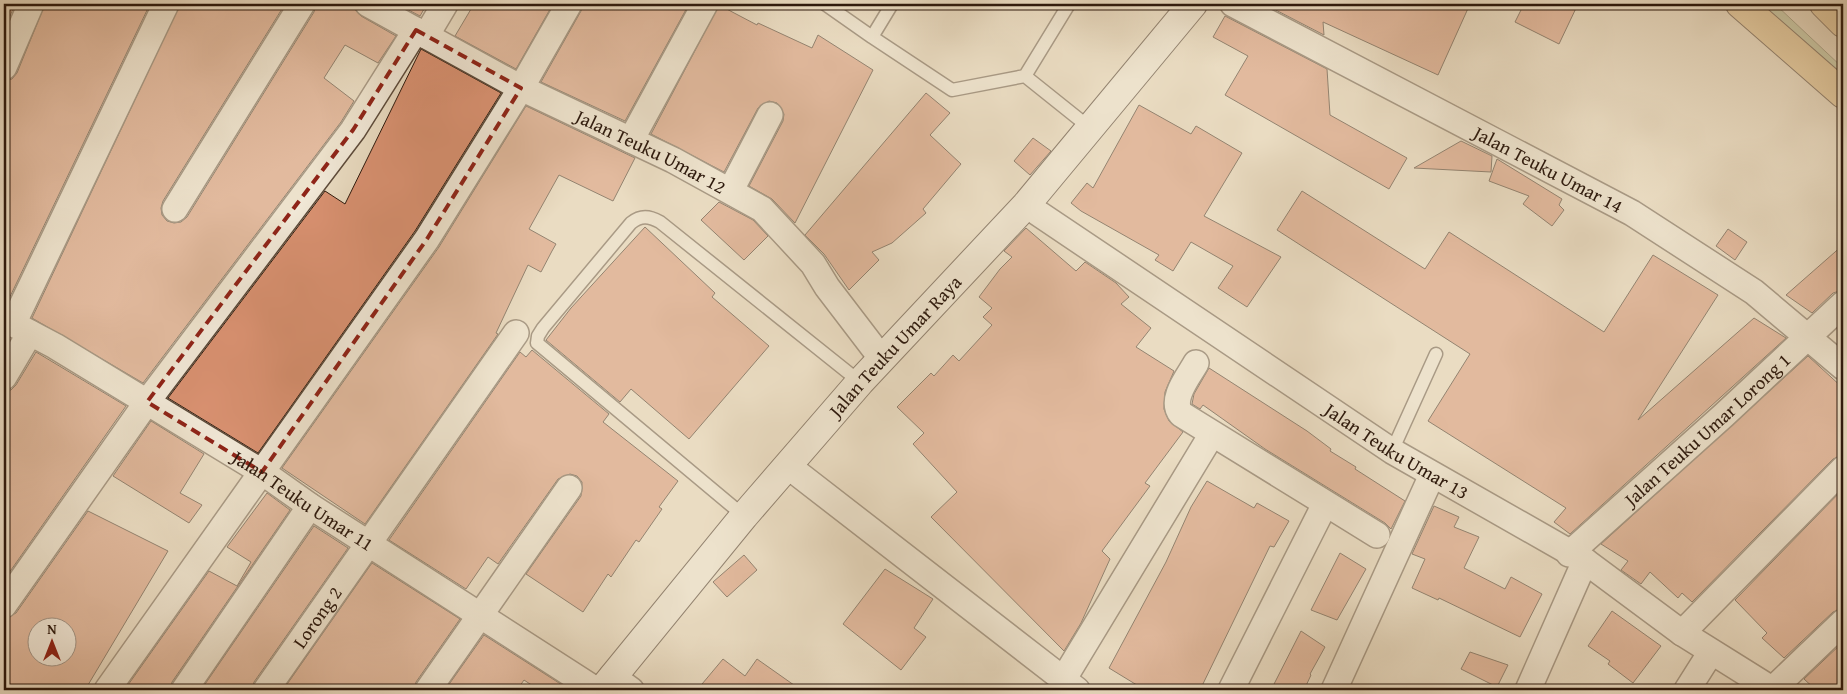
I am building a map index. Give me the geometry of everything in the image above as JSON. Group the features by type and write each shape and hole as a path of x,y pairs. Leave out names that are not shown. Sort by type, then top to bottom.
{"highway":[{"path":"1740,4 1843,94"},
{"path":"1824,4 1843,23"}],"main road":[{"name":"Jalan Teuku Umar Raya","path":"610,687 744,516 860,382 1026,205 1190,5"}],"street":[{"path":"4,67 31,4"},
{"path":"4,377 16,326 166,4"},
{"path":"175,209 302,4"},
{"name":"Jalan Teuku Umar 12","path":"368,4 521,88 731,190 762,209 780,226 813,264 827,287 882,358"},
{"path":"4,606 147,402 353,130 421,33 445,4"},
{"path":"107,690 427,239 521,88 569,4"},
{"path":"631,140 705,4"},
{"name":"Jalan Teuku Umar 14","path":"1233,4 1632,213 1754,292 1810,336 1843,367"},
{"path":"731,190 770,115"},
{"name":"Jalan Teuku Umar 13","path":"1026,205 1392,451 1577,558 1682,633 1772,690"},
{"name":"Jalan Teuku Umar Lorong 1","path":"1577,558 1843,304"},
{"name":"Jalan Teuku Umar 11","path":"16,326 147,402 262,472 369,545 480,616 610,687"},
{"name":"Lorong 2","path":"266,690 516,332"},
{"path":"1196,362 1176,398 1177,409 1212,434 1377,535"},
{"path":"788,466 1070,685 1212,434"},
{"path":"1682,633 1843,469"},
{"path":"1334,690 1432,475"},
{"path":"428,690 569,488"},
{"path":"1231,690 1325,504"},
{"path":"184,690 310,506"},
{"path":"1528,690 1577,558"},
{"path":"1772,690 1843,622"},
{"path":"1688,690 1711,652"}],"lane":[{"path":"825,4 952,90 1025,76 1069,4"},
{"path":"872,37 892,4"},
{"path":"1025,76 1090,128"},
{"path":"744,516 537,343 538,336 543,328 631,223 636,219 647,217 660,222 860,382"},
{"path":"1392,451 1436,354"}],"highlighted area":[{"path":"416,30 521,88 427,239 262,472 147,402 353,130"}],"green space":[{"path":"1759,4 1775,4 1843,68 1843,76"}],"building":[{"path":"4,4 15,4 4,31"},
{"path":"45,4 150,4 6,305 4,305 4,81 12,79 17,73"},
{"path":"180,4 285,4 163,201 162,215 167,221 174,223 181,222 187,217 314,12 316,4 354,4 356,11 361,16 396,36 378,63 345,45 324,78 354,101 341,122 143,383 32,318"},
{"path":"397,4 427,4 420,16"},
{"path":"474,4 553,4 516,69 455,36"},
{"path":"583,4 689,4 625,121 541,82 581,11"},
{"path":"1270,4 1470,4 1438,75 1323,22 1324,35 1268,6"},
{"path":"1524,4 1578,4 1559,44 1515,22"},
{"path":"719,5 757,25 758,23 812,48 818,35 873,70 795,223 772,199 749,186 783,121 784,114 777,103 769,101 758,108 724,172 651,134"},
{"path":"1225,16 1327,69 1330,115 1407,158 1389,189 1225,95 1248,56 1213,37"},
{"path":"421,49 501,93 415,231 258,453 168,398 325,191 345,204"},
{"path":"926,93 950,113 930,135 961,164 923,209 926,213 892,243 872,252 879,260 849,290 824,254 805,235"},
{"path":"1139,105 1191,134 1196,126 1242,153 1204,216 1281,257 1247,307 1218,288 1233,266 1191,242 1173,271 1155,260 1159,255 1081,211 1071,203 1087,183 1093,188"},
{"path":"526,106 635,158 613,201 559,175 529,229 556,244 541,272 528,265 496,333 498,334 365,524 282,468 439,247"},
{"path":"1033,138 1051,151 1030,175 1014,161"},
{"path":"1461,141 1492,156 1491,172 1414,168"},
{"path":"1497,159 1562,199 1559,205 1564,210 1552,226 1523,204 1529,196 1489,181"},
{"path":"1302,191 1425,269 1449,232 1604,332 1653,255 1718,295 1638,420 1754,318 1786,338 1570,534 1554,522 1566,508 1428,421 1470,354 1277,230"},
{"path":"719,202 753,220 768,236 744,260 701,220"},
{"path":"645,227 715,293 712,297 769,346 689,439 631,389 620,402 546,340 571,308"},
{"path":"1026,228 1076,271 1085,262 1116,283 1129,297 1121,304 1151,328 1136,347 1174,371 1165,392 1164,409 1169,421 1183,432 1145,483 1150,486 1102,551 1110,559 1081,623 1064,651 931,517 957,492 913,444 924,433 897,407 931,373 934,376 953,355 959,361 992,325 983,317 992,308 979,297 1000,269 1012,257 1004,251"},
{"path":"1728,229 1747,242 1735,260 1716,246"},
{"path":"1843,245 1843,290 1833,293 1812,313 1786,295"},
{"path":"532,350 609,414 603,422 678,481 659,507 662,509 639,542 636,540 611,577 608,574 583,612 526,574 581,496 582,482 577,476 570,474 558,479 498,564 488,557 466,589 389,540 520,352 526,357"},
{"path":"36,352 126,406 4,580 4,391 11,390 16,385"},
{"path":"1808,356 1843,388 1843,455 1833,459 1692,602 1682,593 1678,598 1650,572 1641,584 1621,570 1628,561 1601,544"},
{"path":"1209,368 1307,431 1331,449 1330,451 1356,467 1355,469 1405,501 1391,529 1385,523 1265,449 1203,405 1200,409 1192,404 1194,394"},
{"path":"151,421 204,454 180,493 202,505 189,523 113,476"},
{"path":"1207,481 1254,508 1257,503 1289,521 1274,547 1270,546 1200,690 1145,690 1109,668 1166,562 1191,507"},
{"path":"1843,489 1843,608 1833,612 1784,658 1762,638 1767,633 1735,600"},
{"path":"267,493 290,510 172,682 170,690 137,690 128,685 209,571 237,586 251,562 227,547"},
{"path":"1434,506 1459,517 1454,527 1479,537 1464,568 1505,589 1511,577 1542,594 1520,637 1439,598 1438,600 1412,588 1425,559 1412,554"},
{"path":"88,511 168,551 85,690 4,690 4,619 16,613"},
{"path":"314,526 348,548 254,682 252,690 201,690"},
{"path":"1340,553 1366,569 1337,620 1311,610"},
{"path":"744,555 757,570 727,597 713,582"},
{"path":"372,563 460,619 416,682 414,690 283,690"},
{"path":"885,569 933,599 914,628 926,637 901,670 843,624"},
{"path":"1612,611 1661,646 1633,683 1608,664 1610,661 1588,646"},
{"path":"1301,631 1325,647 1310,674 1304,690 1271,690"},
{"path":"484,635 570,690 539,690 524,680 517,690 445,690"},
{"path":"1843,642 1843,690 1816,690 1804,679"},
{"path":"1470,652 1508,665 1497,687 1461,669"},
{"path":"723,659 745,676 757,659 801,690 697,690"}]}
